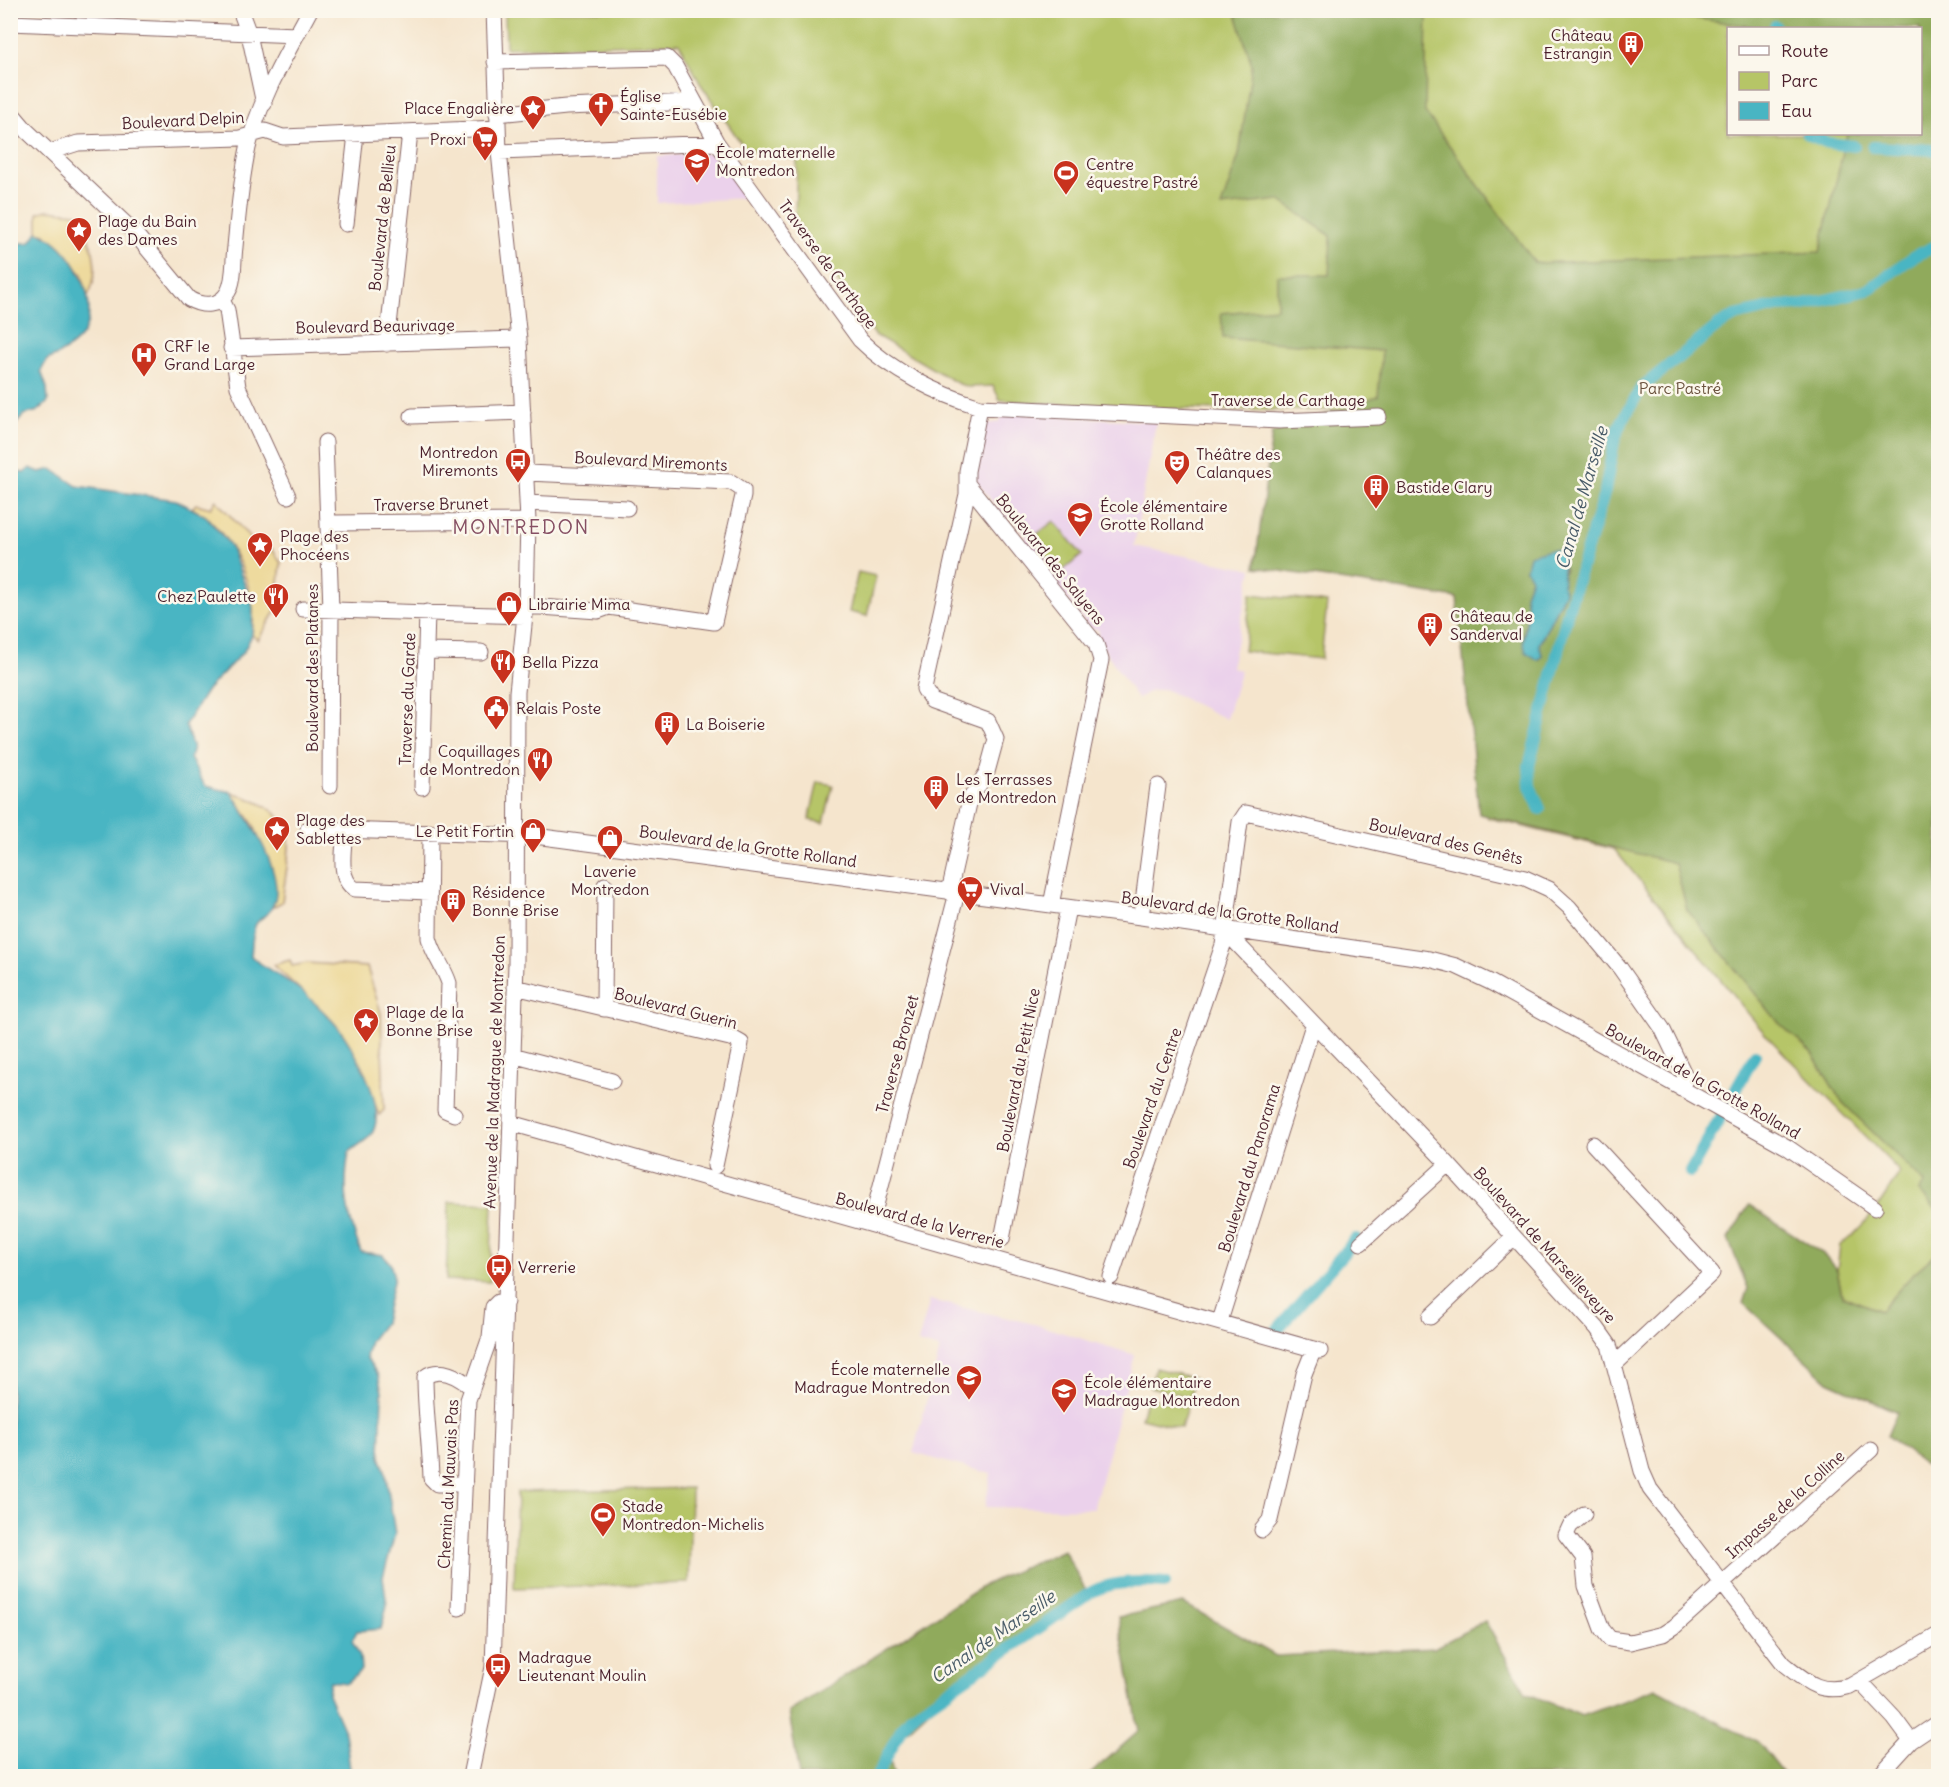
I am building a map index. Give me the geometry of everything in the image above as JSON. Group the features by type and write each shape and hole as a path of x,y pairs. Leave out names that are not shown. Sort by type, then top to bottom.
{"street":[{"path":"240,10 249,34 264,104"},
{"path":"10,111 132,230 189,299 206,305 222,300 231,284 243,176 252,135 264,104 310,10"},
{"path":"494,10 499,152 717,143"},
{"path":"10,23 297,35"},
{"name":"Traverse de Carthage","path":"495,62 667,58 675,66 717,143 860,340 886,361 938,391 980,406 1279,421 1379,417"},
{"path":"497,121 566,107 694,102"},
{"name":"Boulevard Delpin","path":"50,152 78,143 240,138 266,131 283,137 410,132 497,121"},
{"name":"Boulevard de Bellieu","path":"387,344 410,132"},
{"path":"346,224 356,134"},
{"name":"Avenue de la Madrague de Montredon","path":"470,1776 493,1667 515,987 517,692 525,611 528,521 519,339 499,152"},
{"path":"222,300 226,310 238,387 288,496"},
{"name":"Boulevard Beaurivage","path":"231,348 519,339"},
{"path":"953,892 970,799 987,772 996,739 992,725 988,721 932,700 924,689 969,486 967,471 980,406"},
{"path":"412,416 523,412"},
{"name":"Boulevard des Platanes","path":"325,442 332,609 330,786"},
{"name":"Boulevard Miremonts","path":"525,611 598,611 609,607 714,622 743,496 743,490 731,482 526,473"},
{"name":"Boulevard des Salyens","path":"969,486 1096,644 1101,660 1052,905"},
{"path":"527,503 627,508"},
{"name":"Traverse Brunet","path":"335,523 528,521"},
{"path":"303,609 428,612 525,611"},
{"name":"Traverse du Garde","path":"422,787 428,612"},
{"path":"426,651 481,652"},
{"path":"1141,917 1158,786"},
{"name":"Boulevard des Genêts","path":"1226,931 1240,822 1246,813 1525,878 1549,890 1569,908 1620,968 1662,1028 1686,1078 1681,1089"},
{"name":"Boulevard de la Grotte Rolland","path":"308,830 517,835 1141,917 1429,959 1456,966 1490,982 1787,1147 1875,1208"},
{"path":"345,830 344,878 349,886 355,890 429,892"},
{"path":"430,832 429,938 433,954 445,971 449,983 445,1110 454,1114"},
{"path":"604,1009 605,885"},
{"name":"Traverse Bronzet","path":"871,1224 953,892"},
{"name":"Boulevard du Petit Nice","path":"1002,1239 1068,908"},
{"name":"Boulevard de Marseilleveyre","path":"1226,931 1313,1025 1448,1164 1597,1328 1609,1345 1645,1480 1784,1664 1812,1686 1837,1690 1859,1681 1938,1635"},
{"name":"Boulevard du Centre","path":"1111,1277 1226,931"},
{"name":"Boulevard Guerin","path":"515,987 734,1039 741,1043 742,1050 715,1166"},
{"name":"Boulevard du Panorama","path":"1220,1321 1313,1025"},
{"path":"512,1055 612,1080"},
{"name":"Boulevard de la Verrerie","path":"511,1123 1220,1321 1315,1354 1304,1374 1270,1520 1262,1530"},
{"path":"1593,1144 1712,1273 1614,1365"},
{"path":"1361,1244 1448,1164"},
{"path":"1430,1317 1514,1237"},
{"name":"Chemin du Mauvais Pas","path":"459,1608 471,1387 490,1337 494,1307 498,1302 506,1302"},
{"path":"465,1484 437,1484 431,1478 430,1426 425,1406 425,1377 429,1374 450,1374 471,1387"},
{"name":"Impasse de la Colline","path":"1584,1514 1570,1526 1566,1535 1583,1557 1586,1586 1602,1629 1615,1641 1630,1642 1669,1631 1871,1450"},
{"path":"1859,1681 1894,1718 1911,1741"},
{"path":"1879,1776 1911,1741 1938,1723"}],"shaded area":[{"name":"École maternelle Montredon","path":"714,153 746,198 657,203 657,156"},
{"path":"1007,413 1156,422 1134,546 1252,569 1231,668 1241,670 1226,719 1164,689 1150,691 1137,699 1097,638 1099,630 1090,628 1035,559 1024,540 1027,537 1014,520 1003,515 977,482 976,475 986,424 1000,422 1001,416 1006,417"},
{"path":"930,1300 1034,1324 1135,1355 1093,1509 985,1507 991,1474 913,1453 940,1349 918,1343"}],"green space":[{"name":"Parc Pastré","path":"505,11 1938,11 1938,1252 1914,1273 1880,1311 1842,1296 1837,1270 1840,1245 1866,1221 1900,1172 1765,1034 1614,849 1488,818 1496,599 1399,409 1199,409 1099,406 1000,400 993,386 968,387 957,383 875,335 795,219 797,160 745,149 700,83 679,43 506,48"},
{"name":"Parc Pastré","path":"1235,11 1427,11 1425,112 1535,263 1820,252 1847,135 1922,135 1922,27 1758,27 1642,11 1938,11 1932,64 1938,81 1938,1211 1919,1191 1925,1183 1841,1101 1812,1053 1779,1023 1687,910 1675,863 1479,814 1457,598 1255,567 1272,433 1378,396 1382,351 1223,338 1221,313 1277,308 1277,275 1329,275 1331,236 1279,200 1221,207 1239,155 1252,65","holes":["1565,568 1561,583 1565,592 1539,645 1542,655 1540,659 1523,637 1528,612 1525,595 1531,578 1526,569"]},
{"path":"1054,521 1082,555 1060,573 1032,538"},
{"path":"858,572 876,576 867,616 849,612"},
{"path":"1251,594 1327,603 1321,659 1244,651"},
{"path":"818,782 833,785 824,823 809,820"},
{"path":"449,1202 493,1204 490,1282 446,1280"},
{"path":"1749,1205 1822,1253 1837,1270 1842,1296 1880,1311 1914,1273 1938,1252 1938,1471 1936,1474 1887,1436 1897,1412 1828,1381 1743,1303 1748,1288 1728,1239"},
{"path":"1155,1368 1194,1378 1190,1397 1150,1387"},
{"path":"1147,1397 1187,1407 1181,1428 1141,1418"},
{"name":"Stade Montredon-Michelis","path":"691,1488 689,1583 514,1588 517,1492"},
{"path":"1064,1550 1086,1591 982,1662 887,1749 894,1776 799,1776 789,1712 986,1584"},
{"path":"1183,1603 1276,1656 1434,1648 1485,1621 1526,1693 1582,1716 1656,1689 1760,1744 1785,1776 1088,1776 1139,1731 1118,1617"}],"sand":[{"name":"Plage du Bain des Dames","path":"47,210 76,213 89,219 84,228 91,245 95,271 87,297 82,274 45,234 38,232 38,213"},
{"name":"Plage des Phocéens","path":"216,500 252,540 272,549 281,563 276,610 258,640 252,635 251,600 240,563 219,531 192,508 196,504 211,508"},
{"name":"Plage des Sablettes","path":"231,792 271,810 282,820 287,832 288,861 282,902 273,907 275,893 255,827"},
{"name":"Plage de la Bonne Brise","path":"290,960 292,966 307,963 367,967 381,1013 384,1110 379,1115 362,1066 304,993 273,965"}],"water":[{"path":"38,232 50,238 72,260 86,289 89,304 88,319 84,332 77,341 63,352 47,360 41,371 47,388 48,402 38,411 24,415 11,430 11,243 29,243"},
{"path":"30,468 40,472 52,469 77,486 176,500 206,516 230,545 253,607 252,635 244,651 207,690 185,725 193,748 190,758 205,786 231,792 247,816 271,864 276,895 271,909 256,924 251,956 297,988 336,1025 364,1071 374,1099 375,1125 371,1135 349,1152 346,1191 349,1214 361,1252 383,1255 390,1263 394,1277 384,1323 370,1341 366,1357 378,1375 382,1392 380,1457 385,1470 395,1534 383,1577 387,1605 381,1629 357,1631 352,1641 360,1656 361,1670 347,1683 330,1681 328,1694 345,1733 351,1776 11,1776 10,470 24,473"},
{"path":"1551,549 1562,550 1565,592 1539,644 1542,655 1538,660 1526,652 1523,642 1528,612 1525,595 1531,578 1526,569 1529,555"}],"waterway":[{"name":"Canal de Marseille","path":"1809,135 1828,143 1854,146"},
{"name":"Canal de Marseille","path":"1873,147 1938,150"},
{"name":"Canal de Marseille","path":"1540,809 1530,786 1529,766 1569,607 1605,491 1614,442 1619,427 1641,388 1719,325 1735,316 1778,306 1804,305 1868,290 1913,257 1938,245"},
{"name":"Canal de Marseille","path":"1690,1172 1755,1055"},
{"name":"Canal de Marseille","path":"1276,1331 1356,1239"},
{"name":"Canal de Marseille","path":"877,1776 901,1729 911,1716 1090,1593 1116,1584 1165,1583"}],"place":[{"name":"Château Estrangin","path":"1631,67"},
{"name":"Église Sainte-Eusébie","path":"601,128"},
{"name":"Place Engalière","path":"533,131"},
{"name":"Proxi","path":"485,162"},
{"name":"École maternelle Montredon","path":"697,184"},
{"name":"Centre équestre Pastré","path":"1066,196"},
{"name":"Plage du Bain des Dames","path":"79,253"},
{"name":"CRF le Grand Large","path":"144,378"},
{"name":"Montredon Miremonts","path":"518,484"},
{"name":"Théâtre des Calanques","path":"1177,486"},
{"name":"Bastide Clary","path":"1376,510"},
{"name":"École élémentaire Grotte Rolland","path":"1080,538"},
{"name":"Plage des Phocéens","path":"260,568"},
{"name":"Chez Paulette","path":"276,619"},
{"name":"Librairie Mima","path":"509,627"},
{"name":"Château de Sanderval","path":"1430,648"},
{"name":"Bella Pizza","path":"503,685"},
{"name":"Relais Poste","path":"496,731"},
{"name":"La Boiserie","path":"667,747"},
{"name":"Coquillages de Montredon","path":"540,783"},
{"name":"Les Terrasses de Montredon","path":"936,811"},
{"name":"Plage des Sablettes","path":"277,852"},
{"name":"Le Petit Fortin","path":"533,854"},
{"name":"Laverie Montredon","path":"610,861"},
{"name":"Vival","path":"970,912"},
{"name":"Résidence Bonne Brise","path":"453,924"},
{"name":"Plage de la Bonne Brise","path":"366,1044"},
{"name":"Verrerie","path":"499,1290"},
{"name":"École maternelle Madrague Montredon","path":"969,1401"},
{"name":"École élémentaire Madrague Montredon","path":"1064,1414"},
{"name":"Stade Montredon-Michelis","path":"603,1538"},
{"name":"Madrague Lieutenant Moulin","path":"498,1689"}],"district":[{"name":"MONTREDON","path":"521,527"}]}
